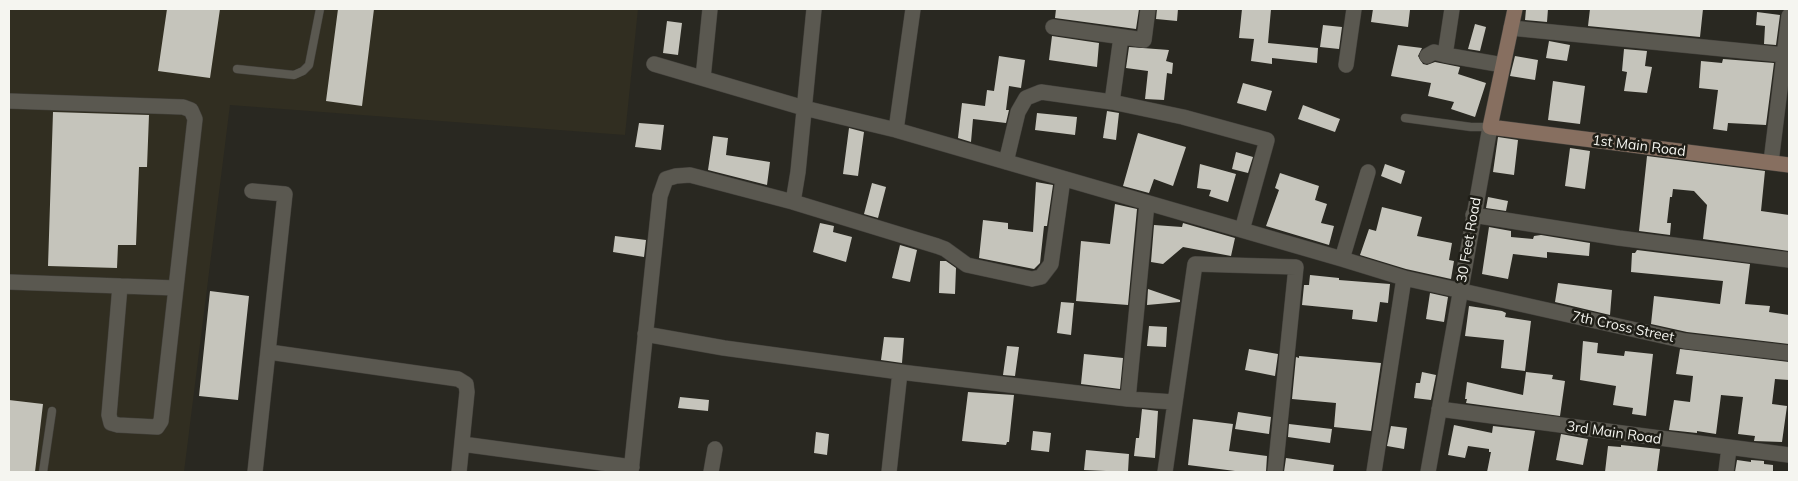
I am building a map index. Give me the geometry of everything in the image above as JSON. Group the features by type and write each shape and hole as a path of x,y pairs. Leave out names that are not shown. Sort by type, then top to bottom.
{"main road":[{"name":"30 Feet Road","path":"1490,126 1515,9"},
{"name":"1st Main Road","path":"1490,126 1789,165"}],"street":[{"path":"703,78 710,9"},
{"path":"793,202 798,172 814,9"},
{"path":"896,130 914,9"},
{"path":"1053,27 1144,40 1148,9"},
{"path":"1346,66 1354,9"},
{"path":"1445,55 1452,9"},
{"path":"1771,162 1789,16"},
{"path":"1511,28 1784,55"},
{"path":"1112,102 1122,36"},
{"path":"1427,56 1434,52 1503,64"},
{"name":"7th Cross Street","path":"654,64 804,108 896,130 1147,204 1342,258 1404,278 1459,292 1685,341 1789,353"},
{"path":"1006,162 1018,112 1026,98 1041,92 1112,102 1267,140 1242,230"},
{"path":"9,101 183,107 190,110 194,119 161,421 160,425 154,428 118,426 111,423 109,415 120,286"},
{"name":"30 Feet Road","path":"1428,472 1490,126"},
{"path":"1342,258 1368,172"},
{"path":"462,444 631,470 660,196 666,179 690,175 793,202 937,246 945,249 967,265 1032,279 1041,277 1051,264 1063,179"},
{"path":"252,191 285,194 255,472"},
{"path":"1128,399 1147,204"},
{"path":"1473,216 1619,238 1789,260"},
{"path":"1165,472 1194,264 1296,267 1275,472"},
{"path":"1374,472 1404,278"},
{"path":"9,282 176,288"},
{"path":"645,334 724,348 900,372 1128,399 1174,402"},
{"path":"269,352 458,379 466,384 467,392 459,472"},
{"path":"889,472 900,372"},
{"name":"3rd Main Road","path":"1439,410 1789,455"},
{"path":"1726,472 1729,448"},
{"path":"711,472 715,449"}],"lane":[{"path":"237,69 294,75 303,72 309,65 320,9"},
{"path":"1405,118 1471,127 1490,126"},
{"path":"43,472 52,411"}],"shaded area":[{"path":"9,9 638,9 625,135 230,105 184,472 9,472"}],"building":[{"path":"167,9 220,9 210,78 158,71"},
{"path":"338,9 374,9 362,106 326,101"},
{"path":"1056,9 1139,9 1136,29 1055,18"},
{"path":"1157,9 1178,9 1177,21 1156,19"},
{"path":"1242,9 1271,9 1268,43 1318,48 1317,63 1272,58 1272,64 1251,61 1254,39 1239,38"},
{"path":"1373,9 1410,10 1408,27 1371,22"},
{"path":"1526,9 1548,9 1547,22 1525,20"},
{"path":"1590,9 1703,9 1700,37 1588,26"},
{"path":"1757,12 1780,15 1776,45 1764,44 1765,26 1756,25"},
{"path":"667,21 682,23 678,55 663,53"},
{"path":"1475,24 1486,27 1480,51 1468,49"},
{"path":"1323,25 1342,27 1339,49 1320,47"},
{"path":"1052,36 1099,43 1097,67 1049,60"},
{"path":"1549,41 1570,45 1567,61 1546,58"},
{"path":"1398,45 1422,48 1418,56 1423,64 1427,65 1435,62 1460,67 1458,74 1486,83 1475,117 1451,109 1454,102 1428,96 1431,83 1391,76"},
{"path":"1129,47 1169,50 1166,61 1173,63 1172,74 1167,73 1164,100 1145,99 1148,71 1126,68"},
{"path":"1624,49 1647,51 1645,66 1652,67 1647,93 1624,91 1627,72 1622,71"},
{"path":"999,56 1025,60 1021,88 1009,86 1006,110 1009,110 1006,123 973,119 971,142 958,138 962,103 985,106 987,90 994,91"},
{"path":"1515,56 1538,60 1535,80 1510,76"},
{"path":"1723,59 1774,63 1766,125 1728,123 1727,131 1713,129 1718,90 1699,88 1701,61 1722,63"},
{"path":"1553,81 1585,86 1580,124 1548,120"},
{"path":"1243,83 1272,91 1266,111 1237,103"},
{"path":"1303,105 1340,119 1335,132 1298,119"},
{"path":"1107,111 1119,113 1116,140 1103,138"},
{"path":"53,112 149,115 147,167 139,167 136,245 118,245 117,268 48,266"},
{"path":"1037,113 1077,117 1075,135 1035,130"},
{"path":"639,123 664,125 661,150 635,147"},
{"path":"849,128 864,132 858,176 843,174"},
{"path":"1138,133 1186,147 1173,186 1154,179 1149,193 1123,186"},
{"path":"713,136 728,138 726,155 770,162 767,185 708,170"},
{"path":"1498,137 1518,140 1514,175 1493,172"},
{"path":"1570,148 1590,151 1585,189 1565,186"},
{"path":"1236,152 1253,157 1248,173 1232,169"},
{"path":"1647,156 1765,171 1761,211 1789,215 1789,251 1703,239 1707,205 1694,191 1673,189 1672,197 1670,197 1667,223 1671,223 1670,235 1639,231"},
{"path":"1200,164 1236,174 1228,202 1209,196 1211,190 1197,188"},
{"path":"1385,164 1405,171 1401,184 1381,176"},
{"path":"1280,173 1319,186 1315,200 1327,204 1321,223 1334,226 1329,245 1266,226 1279,190 1275,188"},
{"path":"1036,182 1053,185 1047,226 1044,226 1040,263 1034,269 979,258 983,220 1008,223 1008,229 1033,232"},
{"path":"872,183 886,187 878,218 864,214"},
{"path":"1488,197 1508,201 1506,211 1486,208"},
{"path":"1115,204 1137,209 1128,305 1076,301 1081,241 1110,244"},
{"path":"1382,207 1422,217 1417,236 1452,243 1449,260 1454,261 1451,279 1406,269 1360,255 1369,229 1376,231"},
{"path":"820,223 834,226 833,232 852,237 846,262 813,252"},
{"path":"1183,223 1235,238 1231,256 1183,247 1163,264 1151,262 1154,225 1182,227"},
{"path":"1489,227 1511,231 1511,237 1533,239 1534,236 1541,235 1590,243 1589,256 1547,252 1547,258 1513,254 1508,279 1482,274"},
{"path":"615,236 646,240 644,257 613,252"},
{"path":"900,245 917,250 910,282 892,278"},
{"path":"1637,250 1750,264 1745,304 1770,306 1769,312 1789,315 1789,344 1687,332 1651,324 1654,296 1720,304 1723,281 1631,272 1632,253 1635,253"},
{"path":"940,261 946,261 956,268 955,294 939,293"},
{"path":"1310,275 1339,278 1339,280 1390,284 1388,303 1380,302 1377,322 1352,319 1353,310 1302,305 1304,285 1309,285"},
{"path":"1558,283 1612,290 1610,315 1555,302"},
{"path":"1148,289 1180,300 1180,302 1147,305"},
{"path":"210,291 249,296 238,400 199,396"},
{"path":"1430,293 1448,297 1444,322 1426,319"},
{"path":"1061,302 1074,303 1071,335 1057,333"},
{"path":"1469,306 1502,311 1506,313 1505,317 1531,321 1525,371 1501,368 1504,340 1465,336"},
{"path":"1149,326 1167,327 1166,347 1147,346"},
{"path":"884,337 904,338 902,363 881,360"},
{"path":"1583,341 1598,343 1597,353 1624,356 1625,351 1653,354 1646,416 1632,414 1633,408 1613,405 1616,386 1580,380"},
{"path":"1007,346 1019,347 1015,376 1003,375"},
{"path":"1249,349 1278,354 1275,376 1245,370"},
{"path":"1680,349 1789,362 1789,380 1775,379 1772,404 1787,406 1782,442 1754,441 1755,436 1738,434 1743,397 1721,395 1716,434 1669,430 1674,400 1690,402 1693,376 1676,374"},
{"path":"1084,354 1123,358 1120,389 1081,384"},
{"path":"1299,356 1381,363 1371,431 1334,427 1336,403 1292,399 1296,357 1299,358"},
{"path":"1422,372 1436,375 1431,400 1414,398 1416,383 1420,383"},
{"path":"1526,372 1553,375 1552,379 1565,381 1560,416 1466,403 1467,382 1523,395"},
{"path":"968,392 1014,395 1009,442 1006,445 962,441"},
{"path":"680,397 709,400 708,411 678,408"},
{"path":"9,400 43,404 35,472 9,472"},
{"path":"1142,409 1158,411 1155,458 1134,456 1136,438 1139,438"},
{"path":"1238,412 1271,417 1269,434 1235,429"},
{"path":"1193,419 1233,424 1229,451 1267,456 1266,472 1234,472 1188,465"},
{"path":"1289,424 1332,429 1330,443 1288,437"},
{"path":"1454,425 1492,433 1493,426 1535,431 1528,472 1487,472 1491,452 1489,452 1489,449 1468,446 1465,458 1448,455"},
{"path":"1391,426 1407,428 1404,449 1387,446"},
{"path":"1033,431 1051,433 1049,452 1031,450"},
{"path":"816,432 829,434 827,455 814,453"},
{"path":"1561,434 1588,439 1583,465 1556,460"},
{"path":"1621,445 1660,449 1657,472 1605,472 1608,446 1621,447"},
{"path":"1086,450 1129,454 1128,472 1084,470"},
{"path":"1286,458 1334,465 1333,472 1284,472"},
{"path":"1737,460 1764,461 1764,464 1773,465 1773,472 1735,472"}]}
